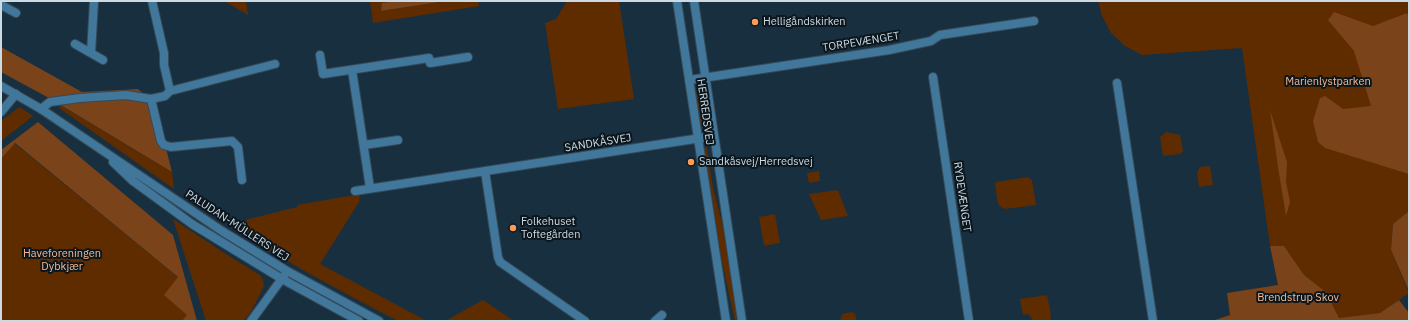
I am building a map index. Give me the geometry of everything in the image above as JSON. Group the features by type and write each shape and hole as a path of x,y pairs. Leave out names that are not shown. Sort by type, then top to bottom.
{"street":[{"path":"90,53 94,1"},
{"path":"152,1 164,54 164,65 170,91"},
{"name":"HERREDSVEJ","path":"677,1 726,321"},
{"name":"HERREDSVEJ","path":"694,1 742,321"},
{"path":"1,3 16,13"},
{"name":"TORPEVÆNGET","path":"689,80 889,50 931,41 940,35 1034,21"},
{"path":"75,44 103,60"},
{"path":"320,55 323,74 429,58 430,63 468,57"},
{"path":"41,109 50,102 80,98 126,95 151,99 165,96 170,91 275,64"},
{"path":"352,70 370,188"},
{"name":"RYDEVÆNGET","path":"932,77 969,321"},
{"path":"1118,83 1153,321"},
{"name":"PALUDAN-MÜLLERS VEJ","path":"1,86 41,109 222,231 287,272 379,321"},
{"path":"1,112 16,94"},
{"path":"151,99 161,141 164,146 171,147 232,141 238,147 242,180"},
{"name":"SANDKÅSVEJ","path":"355,191 714,136"},
{"name":"PALUDAN-MÜLLERS VEJ","path":"88,140 133,181 192,224 282,279 359,321"},
{"path":"364,145 398,140"},
{"path":"485,171 500,262 585,321"},
{"path":"251,321 287,272"},
{"path":"655,321 662,315"}],"green space":[{"path":"224,1 246,1 248,15"},
{"path":"370,1 393,1 382,3 382,11 446,1 478,1 479,6 373,23"},
{"path":"393,1 446,1 381,11 382,3"},
{"path":"567,1 619,1 634,99 558,109 545,23 556,19"},
{"name":"Marienlystparken","path":"1098,1 1409,1 1409,211 1393,224 1391,250 1409,293 1380,313 1339,318 1326,292 1304,275 1284,246 1270,246 1242,48 1142,55 1125,46 1111,33 1102,16"},
{"path":"1334,12 1373,26 1407,13 1409,19 1409,174 1325,148 1318,142 1313,121 1320,98 1325,96 1343,109 1371,106 1354,51 1328,20"},
{"path":"1,47 82,92 138,89 155,104 172,172 49,98 1,72"},
{"path":"698,88 702,88 707,120 705,128 701,128 696,94"},
{"path":"60,105 172,172 174,189 59,108"},
{"path":"18,108 21,108 33,116 1,141 1,121"},
{"path":"1270,110 1287,162 1286,182 1290,202 1286,216 1278,167"},
{"path":"38,122 173,235 197,321 182,321 187,315 164,295 178,277 15,143 1,159 1,150"},
{"path":"1166,132 1180,135 1183,151 1180,154 1163,156 1160,137"},
{"name":"Haveforeningen Dybkjær","path":"14,143 179,278 187,315 191,321 1,321 1,159"},
{"path":"705,147 707,148 713,188 722,223 739,321 735,321 722,262 704,149"},
{"path":"1210,166 1213,185 1199,187 1197,172 1200,167"},
{"path":"819,171 820,181 809,183 807,173"},
{"path":"1028,177 1032,180 1036,205 1004,209 998,204 995,185 996,182"},
{"path":"838,190 848,216 821,220 809,194"},
{"path":"360,194 359,202 320,264 427,321 398,321 308,273 241,233 238,225 249,219 297,207 297,205"},
{"path":"1409,211 1409,291 1391,250 1393,224"},
{"path":"775,214 780,243 764,246 759,217"},
{"path":"173,219 260,275 264,286 251,312 243,321 206,321"},
{"name":"Brendstrup Skov","path":"1270,246 1284,246 1304,275 1326,292 1339,318 1380,313 1399,300 1409,313 1409,320 1212,321 1230,315 1227,293 1278,285"},
{"path":"1047,295 1051,314 1050,321 1034,321 1028,314 1023,315 1020,299"},
{"path":"483,300 514,321 445,321"},
{"path":"852,312 855,314 857,321 840,321 842,314"}],"place":[{"name":"Helligåndskirken","path":"755,22"},
{"name":"Sandkåsvej/Herredsvej","path":"691,162"},
{"name":"Folkehuset Toftegården","path":"513,228"}]}
